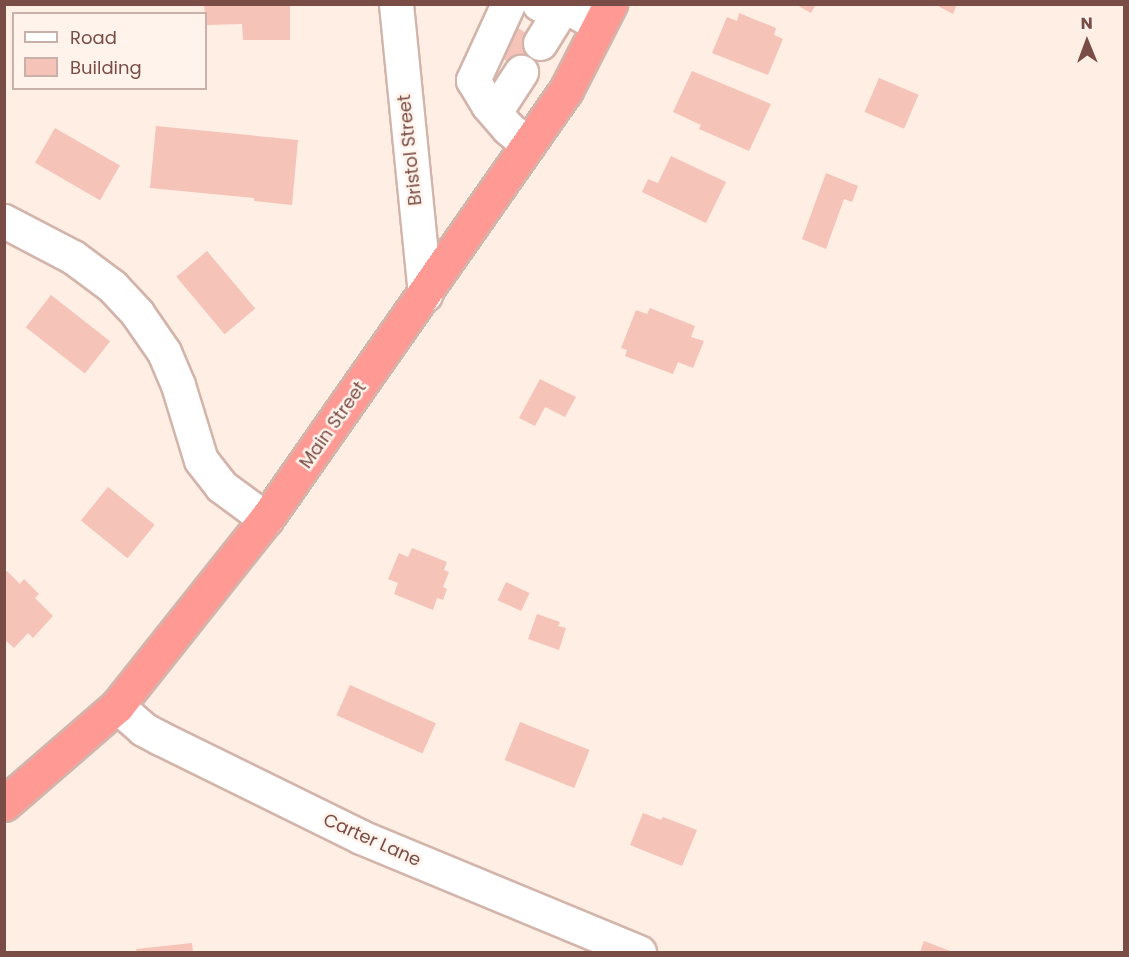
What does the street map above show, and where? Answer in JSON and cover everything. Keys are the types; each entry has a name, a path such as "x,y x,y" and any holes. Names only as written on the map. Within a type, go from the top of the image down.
{"highway":[{"name":"Main Street","path":"4,804 117,706 266,519 425,295 566,90 604,15"}],"street":[{"name":"Bristol Street","path":"396,4 425,295"},
{"path":"508,4 473,80 507,128 528,145"},
{"path":"540,43 550,7 604,15"},
{"path":"495,112 521,72"},
{"path":"4,221 73,257 112,286 137,314 164,352 178,385 201,460 221,486 266,519"},
{"name":"Carter Lane","path":"117,706 151,734 361,837 639,952"}],"building":[{"path":"204,4 290,4 290,40 243,40 242,24 207,25 207,12 205,12"},
{"path":"795,4 816,4 811,13"},
{"path":"934,4 957,4 953,14"},
{"path":"739,13 776,28 774,35 783,39 768,75 712,53 727,17 737,21"},
{"path":"515,26 544,45 526,74 496,55"},
{"path":"692,71 771,104 749,151 699,129 701,125 673,112"},
{"path":"879,78 919,95 904,129 865,112"},
{"path":"156,126 298,140 292,205 254,201 254,198 150,188"},
{"path":"55,128 120,166 100,200 35,163"},
{"path":"671,156 726,182 706,223 642,192 648,179 658,183"},
{"path":"826,173 858,186 852,202 844,199 826,249 802,239"},
{"path":"207,251 255,308 225,334 176,277"},
{"path":"51,295 110,341 85,373 26,327"},
{"path":"650,308 695,326 691,337 704,341 693,368 678,362 673,374 625,356 627,350 621,348 636,310 647,314"},
{"path":"540,379 576,397 565,417 545,407 535,426 519,418"},
{"path":"108,487 155,525 128,558 81,520"},
{"path":"412,548 447,562 444,570 449,572 443,587 447,589 443,600 437,598 433,610 394,594 398,583 388,579 399,553 408,557"},
{"path":"7,571 20,584 24,579 39,594 35,598 53,616 33,638 28,633 14,648 4,639 4,574"},
{"path":"506,582 530,593 521,611 498,600"},
{"path":"537,614 560,622 558,626 566,628 559,650 528,639"},
{"path":"350,685 436,723 422,753 337,715"},
{"path":"520,722 590,750 574,788 505,760"},
{"path":"643,813 661,820 663,817 697,830 682,866 630,845"},
{"path":"924,941 953,952 920,952"},
{"path":"192,943 193,952 137,952 136,949"}]}
